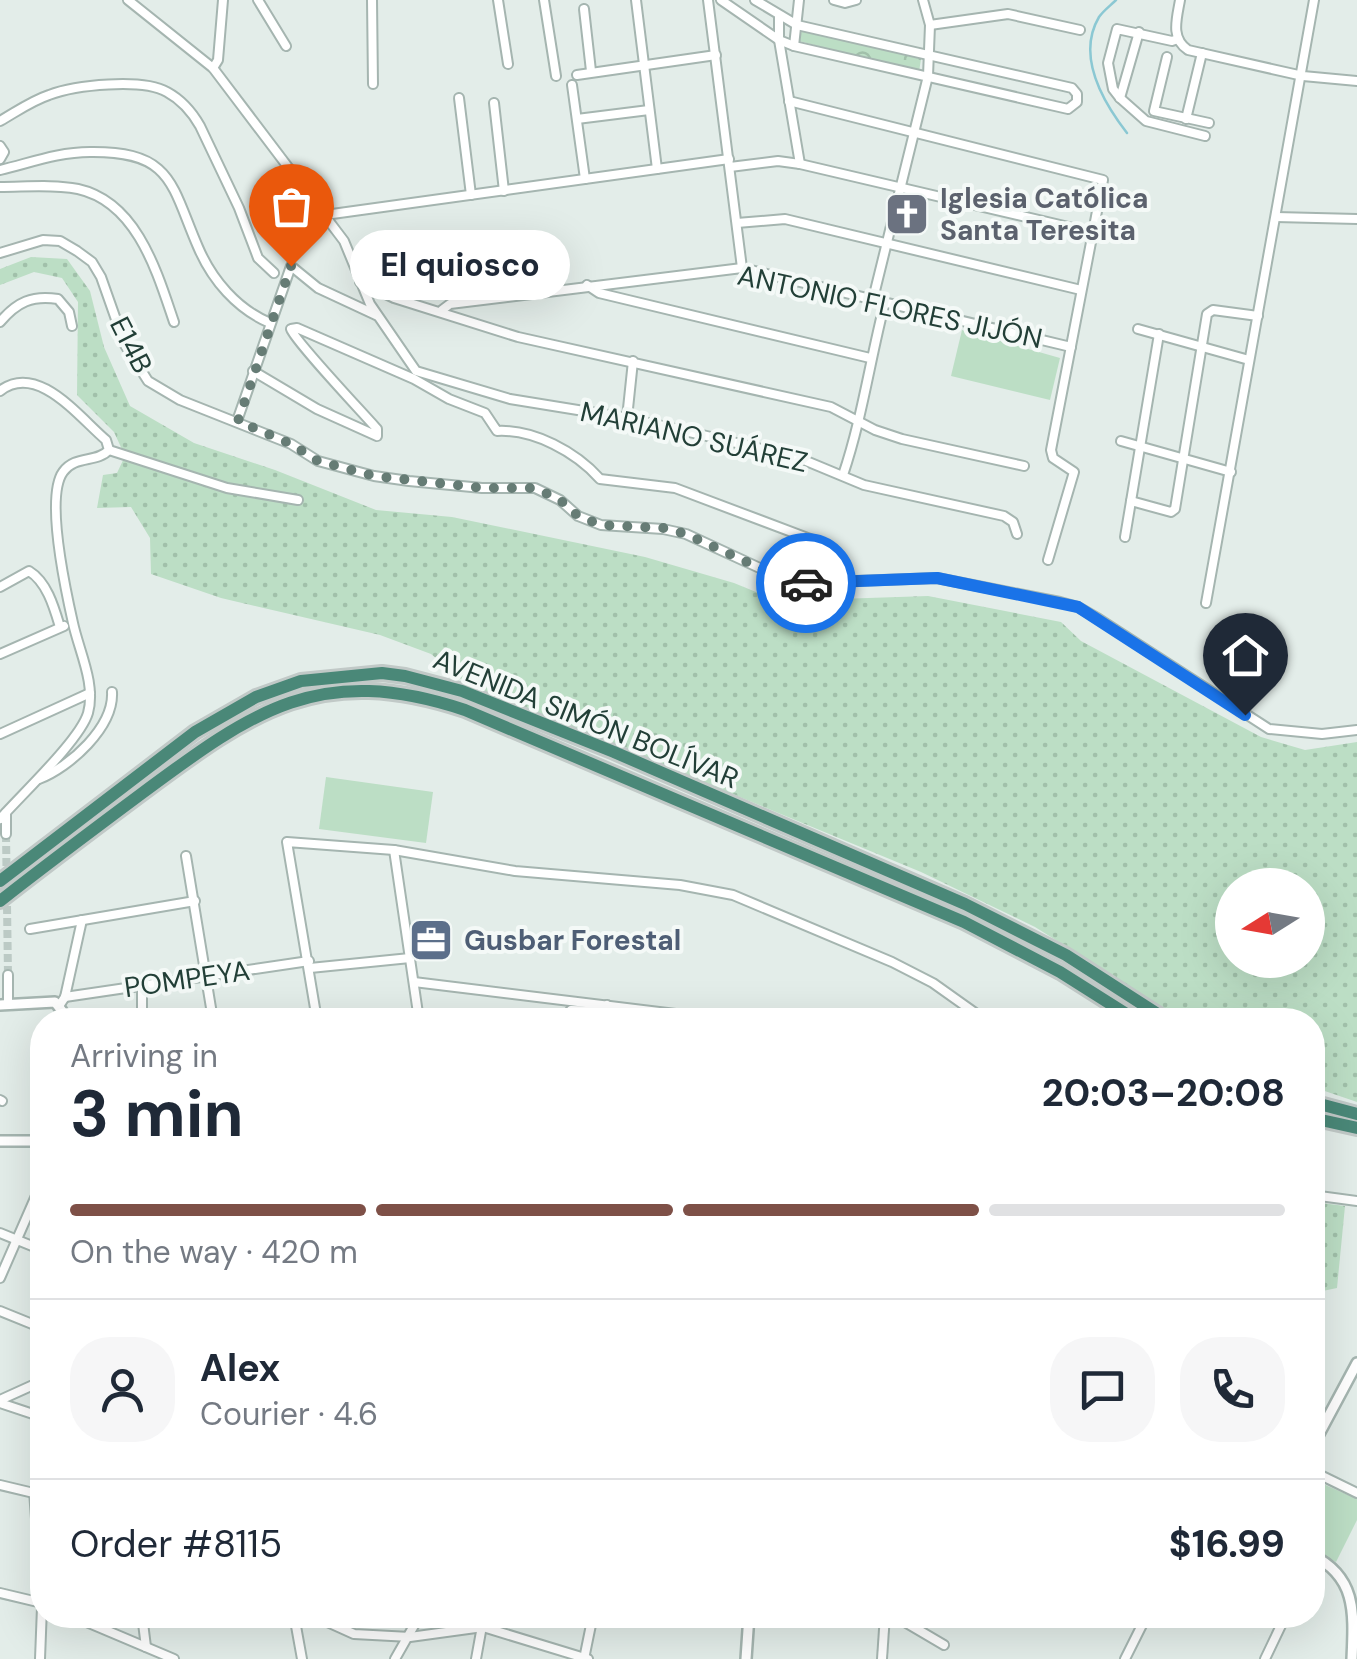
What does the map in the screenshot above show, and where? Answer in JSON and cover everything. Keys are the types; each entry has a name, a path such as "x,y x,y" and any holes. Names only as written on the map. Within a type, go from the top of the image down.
{"highway":[{"name":"AVENIDA SIMÓN BOLÍVAR","path":"0,881 195,732 256,696 316,678 382,673 462,692 614,752 965,904 1066,955 1148,1008"},
{"name":"AVENIDA SIMÓN BOLÍVAR","path":"0,901 201,749 261,712 308,696 335,692 399,693 465,710 964,922 1060,972 1117,1008"},
{"path":"1325,1105 1357,1114"},
{"path":"1325,1121 1357,1128"}],"street":[{"path":"128,0 213,68 349,250 370,304 415,375 449,399 485,413 497,431 515,432 569,452 600,479 674,488 821,543"},
{"path":"213,68 218,60 223,0"},
{"path":"258,0 286,46"},
{"path":"372,0 373,84"},
{"path":"498,0 508,64"},
{"path":"544,0 556,76"},
{"path":"636,0 657,170"},
{"path":"708,0 742,268"},
{"path":"721,0 778,40 794,46 1068,109 1078,102 1072,88 798,25 755,0"},
{"path":"794,46 799,0"},
{"path":"834,0 856,0"},
{"path":"873,298 928,76 930,25 923,0"},
{"path":"1180,0 1178,39 1188,50 1302,76 1357,81"},
{"path":"1206,603 1314,0"},
{"path":"584,10 591,71"},
{"path":"930,25 1000,14 1080,30"},
{"path":"779,16 778,40 800,164"},
{"path":"1178,39 1117,29 1108,76 1120,98 1146,120 1205,136"},
{"path":"1120,98 1138,32"},
{"path":"1186,119 1202,53"},
{"path":"577,74 716,55"},
{"path":"1167,57 1154,110 1209,123"},
{"path":"0,122 31,103 71,89 134,85 169,92 200,126 258,258 274,273"},
{"path":"572,85 585,180"},
{"path":"459,98 471,195"},
{"path":"788,101 1100,178 1104,184 1051,453 1074,472 1048,560"},
{"path":"494,102 504,190"},
{"path":"577,119 649,110"},
{"path":"0,146 4,152 0,158"},
{"path":"0,170 44,157 91,152 142,160 172,182 204,260 223,287 250,314 270,323"},
{"path":"325,216 657,170 778,160 1094,233"},
{"path":"0,187 78,189 111,206 144,242 174,322"},
{"path":"1276,217 1356,219"},
{"path":"737,223 785,219 1082,290"},
{"name":"E14B","path":"0,254 43,240 60,241 77,250 92,262 101,277 125,344 148,381 198,408 291,444 318,461 374,476 482,488 535,488 560,500 578,516 601,525 663,528 686,534 800,583 937,578 1078,607 1269,729 1322,734 1357,730"},
{"path":"238,421 291,266 318,288 380,317"},
{"name":"ANTONIO FLORES JIJÓN","path":"360,282 394,298 442,310 450,304 742,268 1071,347"},
{"path":"587,285 599,293 870,358"},
{"path":"0,322 23,301 40,296 58,299 69,312 72,326"},
{"path":"842,475 859,421 885,302"},
{"path":"442,310 518,337 830,407 902,438 1024,466"},
{"path":"1131,502 1174,511 1210,311 1258,316"},
{"name":"MARIANO SUÁREZ","path":"253,371 317,409 378,434 311,353 297,342 291,329 298,328 415,375 510,399 626,418 799,458 864,486 1004,516 1013,522 1017,534"},
{"path":"1138,329 1250,360"},
{"path":"1125,536 1159,334"},
{"path":"626,418 632,361"},
{"path":"0,390 16,380 33,381 106,440 109,450"},
{"path":"1120,441 1231,472"},
{"path":"109,450 227,488 298,500"},
{"path":"6,834 3,816 80,730 89,709 90,693 72,622 56,520 60,476 76,461 102,456 109,450"},
{"path":"0,586 29,571 35,574 49,596 60,627"},
{"path":"0,654 72,622"},
{"path":"35,780 84,746 107,715 112,692"},
{"path":"0,734 90,693"},
{"path":"315,1008 287,842 394,850 514,870 680,885 733,895 892,962 933,983 967,1008"},
{"path":"394,850 418,1008"},
{"path":"186,856 211,1008"},
{"path":"30,929 194,901"},
{"path":"62,1008 82,920"},
{"name":"POMPEYA","path":"4,1005 62,1001 207,974 410,958"},
{"path":"4,1005 8,975"},
{"path":"414,982 624,1008"},
{"path":"142,985 142,1008"},
{"path":"0,1142 30,1141"},
{"path":"1325,1196 1357,1200"},
{"path":"0,1278 30,1209"},
{"path":"0,1232 30,1245"},
{"path":"0,1311 30,1323"},
{"path":"1325,1426 1354,1378 1357,1363"},
{"path":"0,1401 30,1387"},
{"path":"0,1401 30,1412"},
{"path":"1325,1477 1357,1493"},
{"path":"0,1485 30,1491"},
{"path":"1325,1560 1346,1581 1354,1610 1352,1659"},
{"path":"0,1593 30,1601"},
{"path":"40,1659 41,1628"},
{"path":"100,1628 174,1659"},
{"path":"144,1628 146,1648"},
{"path":"296,1628 302,1659"},
{"path":"341,1628 354,1634 410,1637 476,1628"},
{"path":"395,1659 414,1628"},
{"path":"476,1659 483,1628"},
{"path":"486,1628 586,1659 591,1628"},
{"path":"746,1659 748,1628"},
{"path":"882,1659 884,1628"},
{"path":"915,1628 944,1645"},
{"path":"1125,1659 1140,1628"},
{"path":"1265,1659 1280,1628"}],"green space":[{"path":"802,29 921,59 919,72 799,41"},
{"path":"31,257 67,259 90,291 104,347 130,406 194,443 376,510 452,517 645,557 734,583 778,601 928,596 1061,622 1081,641 1261,737 1305,750 1357,742 1357,1102 1325,1091 1325,1008 1164,1008 1035,927 921,872 467,684 431,654 380,635 221,598 151,574 150,538 131,507 97,508 103,475 117,473 125,456 114,432 77,395 78,302 62,278 34,272 0,285 0,269"},
{"path":"962,330 1060,358 1050,400 951,376"},
{"path":"326,777 433,792 426,843 319,829"},
{"path":"1325,1204 1345,1206 1337,1288 1325,1290"},
{"path":"1325,1485 1357,1499 1357,1520 1336,1562 1325,1557"}],"waterway":[{"path":"1116,0 1099,17 1093,32 1091,63 1109,107 1127,133"}],"tunnel":[{"path":"6,834 8,975"}],"way so far":[{"path":"291,266 238,421 291,444 318,461 374,476 482,488 535,488 560,500 578,516 601,525 663,528 686,534 777,576 806,583"}],"place":[{"name":"Iglesia Católica Santa Teresita","path":"907,214"},
{"name":"El quiosco","path":"291,266"},
{"name":"Gusbar Forestal","path":"431,940"}],"route":[{"path":"806,583 937,578 1078,607 1245,715"}]}
